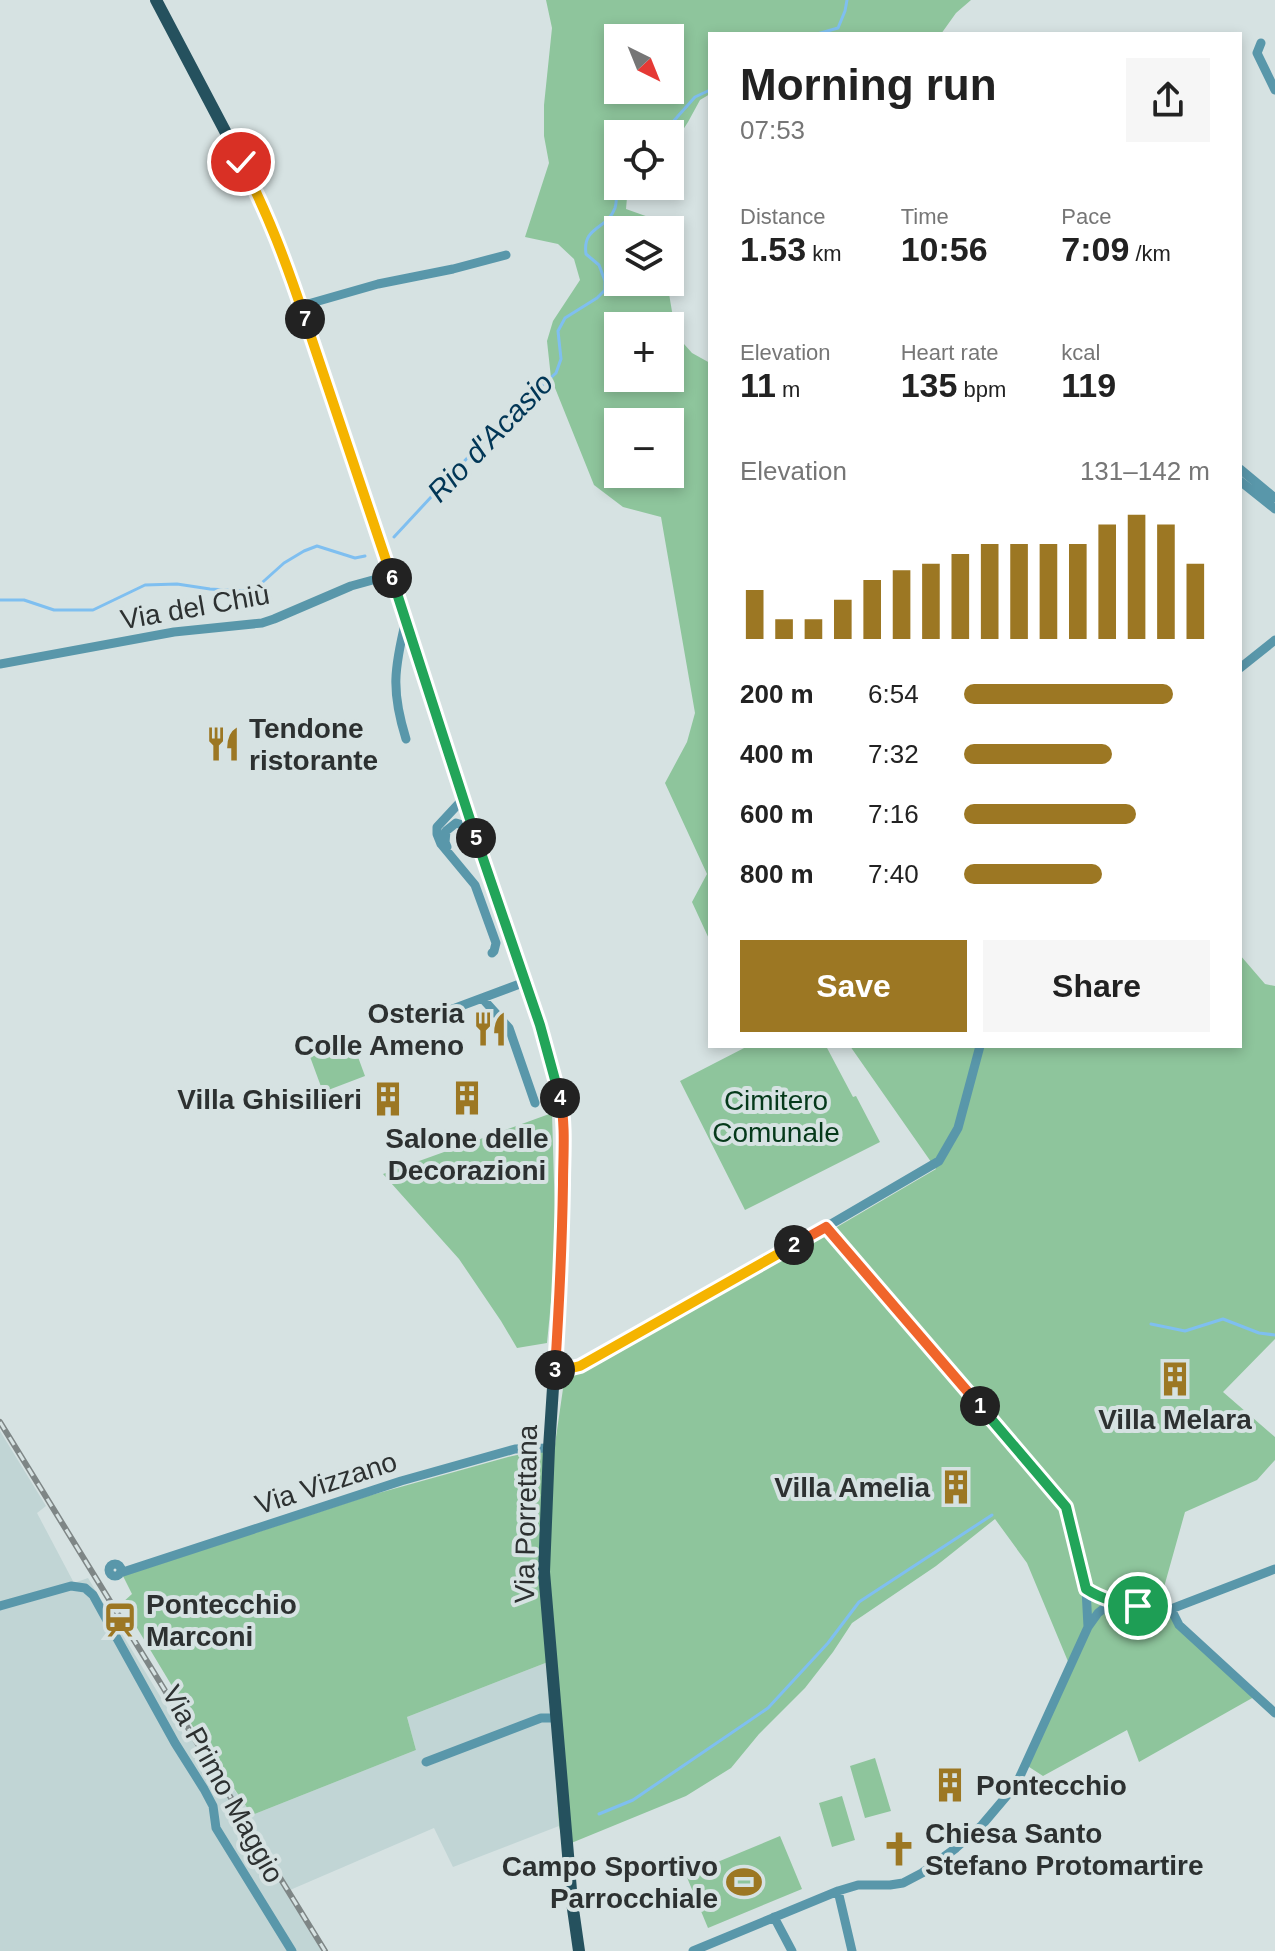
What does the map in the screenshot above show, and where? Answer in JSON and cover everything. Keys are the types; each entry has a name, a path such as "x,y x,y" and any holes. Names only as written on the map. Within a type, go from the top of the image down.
{"main road":[{"name":"Via Porrettana","path":"156,0 255,188 286,261 540,1025 563,1112 562,1252 544,1572 555,1718 579,1951"}],"street":[{"path":"1261,43 1257,53 1275,90"},
{"path":"301,306 378,284 506,255"},
{"path":"1242,471 1275,498"},
{"path":"1242,483 1275,509"},
{"name":"Via del Chiù","path":"0,664 174,632 262,623 351,586 391,575"},
{"path":"406,620 395,674 396,700 406,739"},
{"path":"1242,666 1275,640"},
{"path":"463,799 437,827 437,834 441,844 475,885 496,943 492,953"},
{"path":"451,857 445,842 446,831 456,823 471,822"},
{"path":"442,1013 525,982"},
{"path":"482,998 509,1028 535,1103"},
{"path":"555,1372 580,1366 939,1161 958,1128 979,1048"},
{"path":"826,1227 1066,1507 1086,1589 1088,1627"},
{"name":"Via Vizzano","path":"124,1570 401,1481 515,1449 549,1448"},
{"path":"1086,1589 1112,1602 1171,1609 1275,1569"},
{"name":"Via Primo Maggio","path":"0,1606 71,1586 85,1588 93,1595 175,1743 209,1797 216,1828 292,1951"},
{"path":"693,1951 838,1891 858,1885 903,1883 922,1873 982,1825 1016,1785 1088,1627 1098,1613 1112,1602"},
{"path":"1171,1609 1179,1625 1275,1713"},
{"path":"426,1762 541,1718 555,1718"},
{"path":"838,1891 852,1951"},
{"path":"774,1917 792,1951"}],"shaded area":[{"path":"0,1431 46,1506 37,1513 74,1583 88,1578 185,1737 194,1733 252,1815 416,1750 407,1717 548,1662 559,1826 453,1867 434,1828 290,1890 328,1951 0,1951"}],"green space":[{"path":"546,0 971,0 956,13 942,32 708,32 708,95 700,100 684,128 684,120 604,120 604,200 627,200 626,209 646,216 604,216 604,296 669,296 672,312 604,312 604,392 684,392 684,344 692,353 708,362 708,937 692,902 707,874 665,783 687,742 695,713 661,517 623,507 594,485 551,378 547,341 553,321 580,280 574,259 558,244 525,237 549,163 544,136 552,28"},
{"path":"1242,957 1265,984 1275,986 1275,1339 1223,1392 1275,1437 1275,1460 1257,1480 1185,1512 1159,1605 1254,1697 1139,1762 1127,1730 1043,1776 1026,1765 1072,1671 1027,1563 995,1519 936,1566 852,1623 805,1688 759,1734 731,1768 686,1796 564,1846 559,1826 548,1662 407,1717 416,1750 252,1815 196,1732 122,1603 132,1594 123,1576 368,1496 508,1457 554,1451 565,1375 825,1234 936,1169 851,1048 1242,1048"},
{"path":"351,1038 365,1076 323,1092 309,1054"},
{"name":"Cimitero Comunale","path":"744,1048 827,1048 880,1142 745,1210 680,1081"},
{"path":"552,1113 556,1251 547,1343 517,1348 459,1259 383,1174"},
{"path":"875,1758 891,1811 865,1818 850,1766"},
{"path":"842,1796 855,1840 832,1847 819,1803"},
{"name":"Campo Sportivo Parrocchiale","path":"780,1836 802,1889 708,1928 686,1875"}],"waterway":[{"name":"Rio d'Acasio","path":"824,32 838,28 847,0"},
{"name":"Rio d'Acasio","path":"674,120 695,97 708,91"},
{"name":"Rio d'Acasio","path":"394,537 471,454 556,373 561,359 558,331 565,318 605,290 599,265 586,254 586,245 591,233 607,221 616,200"},
{"name":"Rio d'Acasio","path":"0,600 24,600 54,610 93,610 145,585 177,584 243,591 255,589 284,563 317,546 355,558 365,556"},
{"path":"1151,1324 1185,1331 1223,1319 1259,1333 1275,1335"},
{"path":"599,1814 633,1800 768,1708 828,1643 859,1602 992,1515"}],"railway":[{"path":"0,1422 325,1951"}],"place":[{"name":"Tendone ristorante","path":"223,744"},
{"name":"Osteria Colle Ameno","path":"490,1029"},
{"name":"Salone delle Decorazioni","path":"467,1098"},
{"name":"Villa Ghisilieri","path":"388,1099"},
{"name":"Villa Melara","path":"1175,1379"},
{"name":"Villa Amelia","path":"956,1487"},
{"name":"Pontecchio Marconi","path":"120,1620"},
{"name":"Pontecchio","path":"950,1785"},
{"name":"Chiesa Santo Stefano Protomartire","path":"899,1849"},
{"name":"Campo Sportivo Parrocchiale","path":"744,1882"}],"route":[{"path":"241,162 286,261 556,1081 563,1112 564,1136 562,1252 555,1372 580,1366 826,1227 1066,1507 1086,1589 1112,1602 1138,1606"}]}
